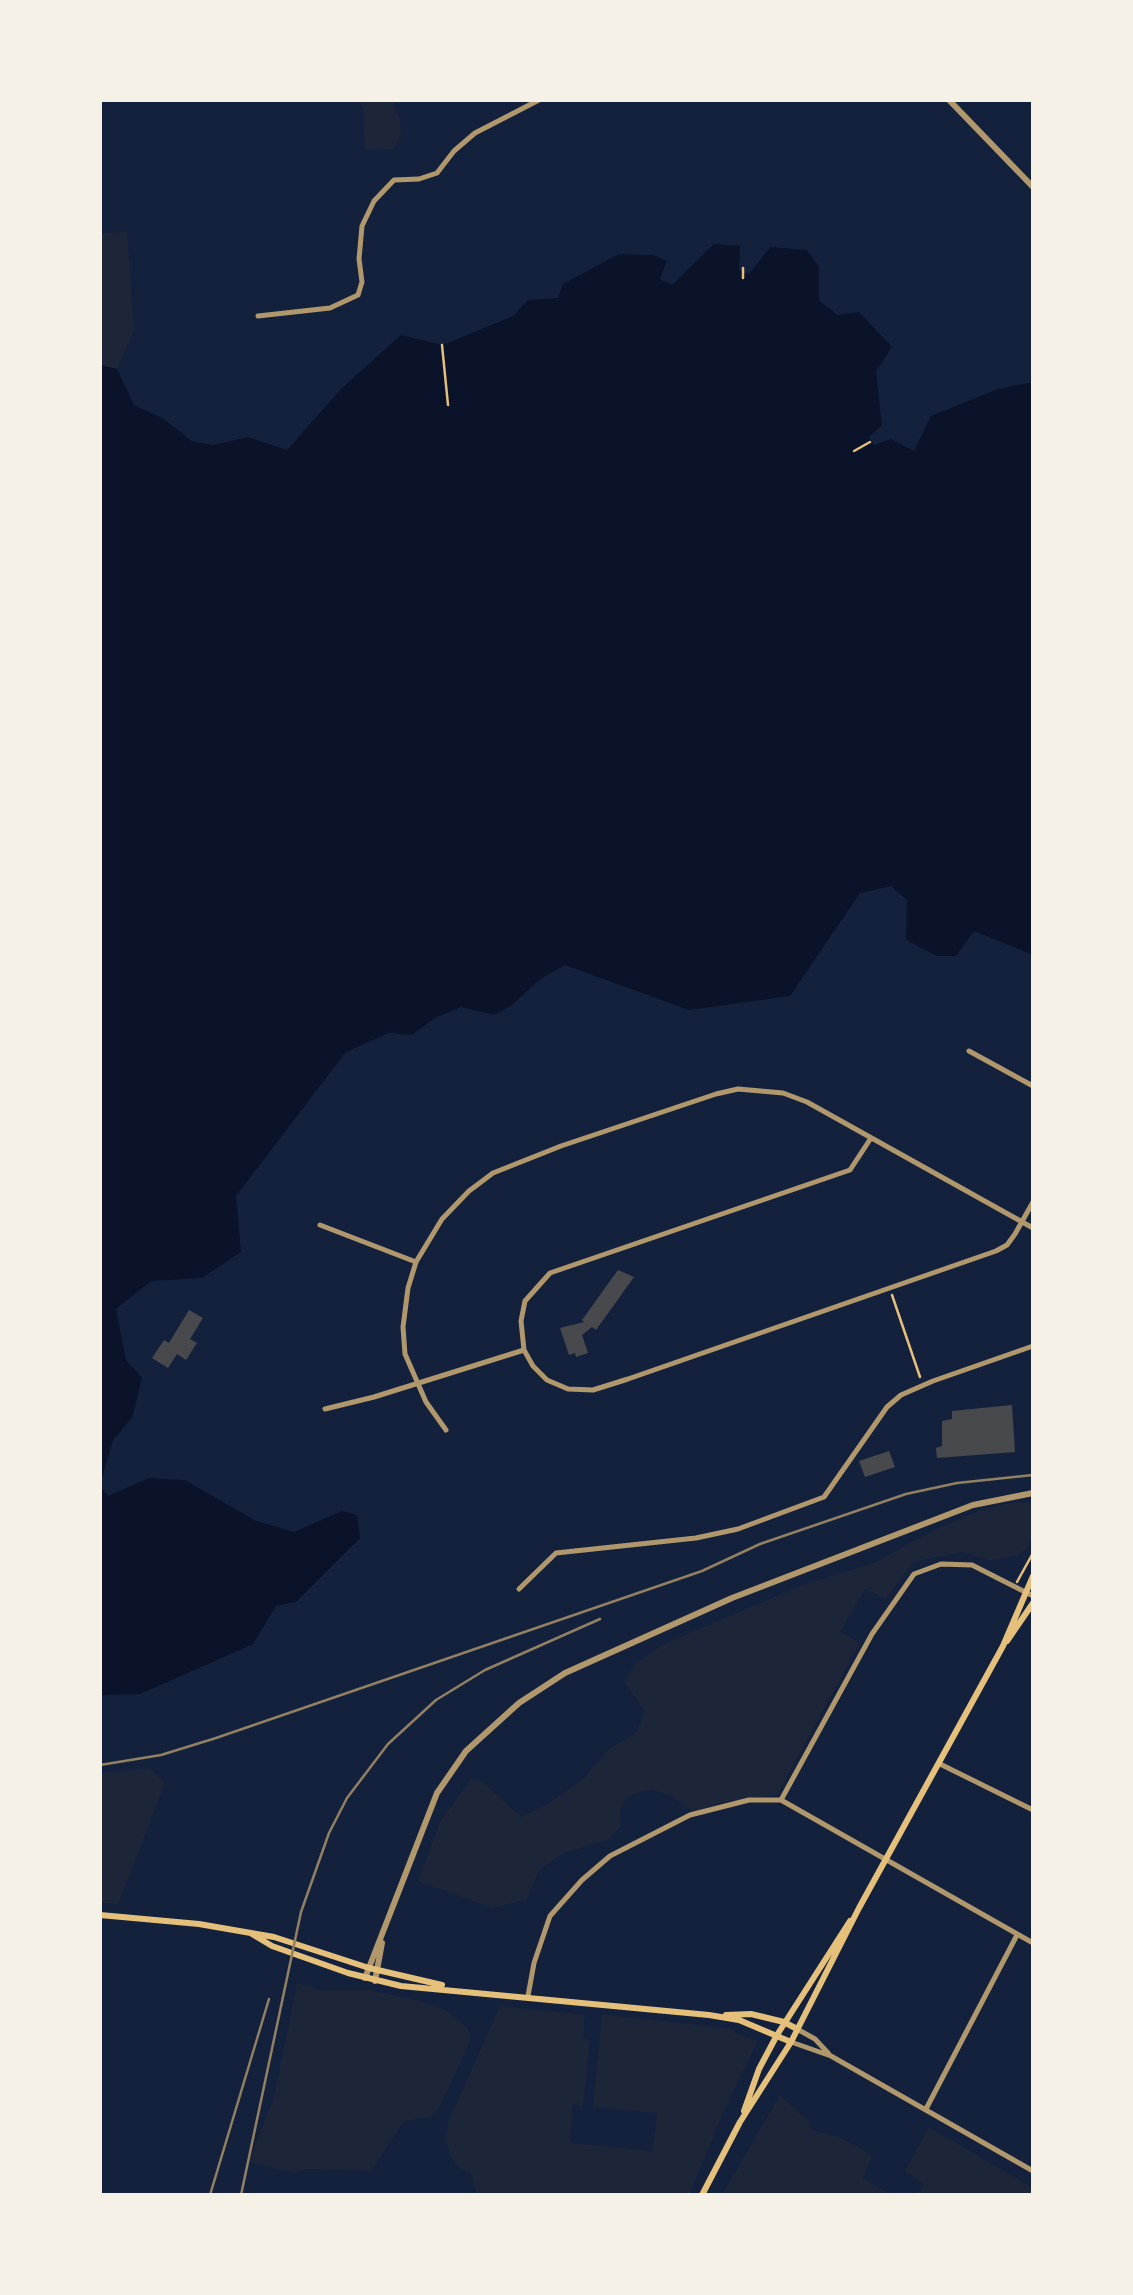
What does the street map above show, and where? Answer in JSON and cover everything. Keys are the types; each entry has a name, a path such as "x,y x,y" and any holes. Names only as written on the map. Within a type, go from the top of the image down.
{"main road":[{"path":"702,2195 740,2122 791,2042 859,1908 1031,1595 1033,1576"},
{"path":"1003,1646 1031,1595"},
{"path":"740,2122 759,2069 784,2022 859,1908"},
{"path":"100,1916 200,1924 252,1934 457,1990"},
{"path":"273,1941 312,1960 375,1981 708,2015 739,2020 791,2042"},
{"path":"708,2015 751,2014 797,2029"}],"street":[{"path":"258,316 330,308 358,295 362,282 362,226 374,201 394,180 438,173 454,151 476,133 539,100"},
{"path":"949,100 1033,188"},
{"path":"969,1050 1033,1086"},
{"path":"446,1430 416,1382 405,1354 403,1327 408,1288 416,1262 442,1219 468,1191 524,1158 716,1094 738,1090 783,1093 808,1102 1033,1228"},
{"path":"870,1138 850,1170 550,1273 525,1301 521,1321 524,1350 533,1366 547,1380 568,1389 593,1390 996,1251 1007,1245 1033,1202"},
{"path":"320,1225 416,1262"},
{"path":"519,1589 556,1554 696,1538 738,1529 824,1498 887,1407 922,1384 1033,1346"},
{"path":"325,1408 374,1397 524,1350"},
{"path":"365,1978 437,1793 466,1751 519,1702 565,1672 748,1591 973,1505 1033,1492"},
{"path":"781,1800 872,1634 914,1574 926,1567 972,1565 1016,1584 1031,1595"},
{"path":"940,1764 1033,1810"},
{"path":"528,1996 550,1916 610,1856 690,1815 749,1800 781,1800 1033,1943"},
{"path":"375,1981 384,1932"},
{"path":"926,2110 1017,1935"},
{"path":"797,2029 815,2039 831,2056"},
{"path":"791,2042 831,2056 1033,2171"}],"path":[{"path":"743,268 743,278"},
{"path":"442,344 448,406"},
{"path":"854,451 870,442"},
{"path":"890,1288 922,1384"},
{"path":"1016,1584 1033,1553"}],"shaded area":[{"path":"358,100 392,100 401,136 393,149 365,150 363,108"},
{"path":"127,232 134,330 117,369 100,365 100,233"},
{"path":"714,244 740,246 739,270 749,274 770,247 807,250 819,267 819,300 837,315 859,312 892,347 876,371 882,425 869,437 874,445 891,439 914,451 931,416 998,389 1033,382 1033,955 974,931 956,956 937,956 906,940 907,900 891,886 860,893 790,996 689,1010 565,965 494,1015 461,1007 435,1018 412,1035 389,1033 346,1052 236,1196 241,1252 202,1278 151,1281 116,1309 126,1360 142,1378 132,1418 113,1440 100,1485 100,365 117,369 134,405 164,419 192,441 213,445 248,437 287,450 341,389 401,335 443,345 513,316 528,300 558,298 563,284 619,254 653,255 667,261 660,279 672,285"},
{"path":"149,1478 185,1480 256,1521 294,1532 342,1511 357,1515 360,1538 296,1602 276,1606 253,1644 140,1694 100,1695 100,1485 108,1496"},
{"path":"1033,1503 1033,1537 1027,1549 1016,1556 991,1560 962,1552 913,1562 886,1599 865,1589 840,1632 860,1643 777,1795 720,1803 694,1813 671,1796 653,1790 639,1792 626,1798 620,1810 621,1826 609,1839 564,1853 539,1870 527,1899 492,1908 418,1881 441,1820 472,1778 483,1782 521,1817 548,1804 584,1778 609,1749 637,1732 644,1711 625,1682 635,1664 662,1645 803,1585 874,1563 936,1529 985,1509"},
{"path":"150,1768 165,1783 118,1904 100,1903 100,1773"},
{"path":"297,1983 320,1990 368,1990 416,2000 445,2010 468,2028 471,2039 440,2106 431,2117 404,2121 371,2171 306,2169 294,2173 249,2162 274,2097"},
{"path":"500,2006 585,2015 583,2039 590,2040 583,2106 573,2105 570,2143 653,2151 657,2113 593,2107 602,2014 734,2029 735,2033 758,2041 689,2195 477,2195 471,2173 458,2167 450,2155 446,2141 448,2122"},
{"path":"780,2095 807,2120 812,2130 839,2137 872,2155 863,2178 892,2195 722,2195"},
{"path":"929,2127 1033,2188 1033,2195 917,2195 924,2184 905,2171"}],"building":[{"path":"618,1270 634,1277 596,1330 592,1327 582,1335 588,1353 569,1355 560,1328 584,1322"},
{"path":"189,1310 203,1318 190,1339 197,1343 186,1360 177,1354 168,1368 152,1358 164,1340 169,1343"},
{"path":"1012,1405 1015,1452 937,1458 936,1448 942,1446 942,1421 952,1419 952,1411"},
{"path":"889,1451 895,1467 865,1477 859,1461"}],"railway":[{"path":"100,1765 161,1755 216,1738 702,1571 760,1544 906,1494 957,1483 1033,1475"},
{"path":"241,2195 301,1912 329,1833 347,1798 388,1744 436,1700 485,1670 600,1619"},
{"path":"210,2195 269,1999"}]}
